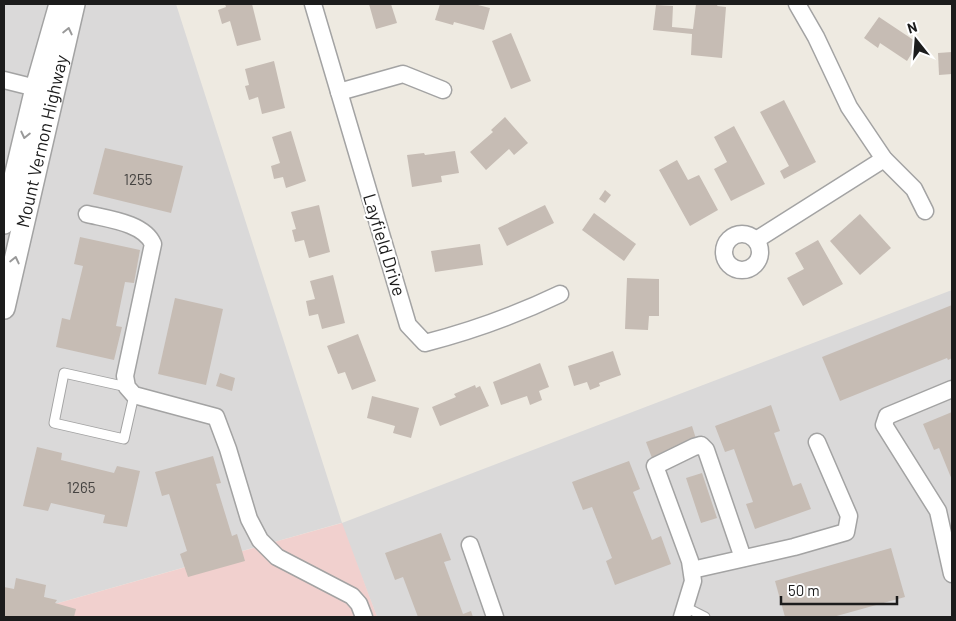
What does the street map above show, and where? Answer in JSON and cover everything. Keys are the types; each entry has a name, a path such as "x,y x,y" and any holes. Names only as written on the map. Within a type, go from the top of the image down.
{"street":[{"name":"Mount Vernon Highway","path":"4,308 60,4"},
{"name":"Mount Vernon Highway","path":"4,223 74,4"},
{"name":"Layfield Drive","path":"312,4 408,325 425,343 523,311 560,294"},
{"path":"797,4 816,37 849,107 884,159 914,188 925,211"},
{"path":"339,92 403,74 443,90"},
{"path":"4,80 45,90"},
{"path":"756,240 884,159"},
{"path":"87,214 136,227 149,237 153,244 124,376 130,391 216,417 228,449 249,520 260,540 277,557 352,596 359,604 364,617"},
{"path":"952,389 887,416 884,425 938,511 952,574"},
{"path":"692,570 794,547 846,532 848,516 817,442"},
{"path":"683,612 694,581 692,570 655,466 694,447 701,445 706,450 742,558"},
{"path":"470,545 496,617"}],"lane":[{"path":"64,373 130,391 124,439 54,423 64,373"},
{"path":"683,612 705,617"}],"shaded area":[{"path":"4,4 176,4 342,523 952,290 952,617 377,617 341,523 4,617"},
{"path":"342,523 377,617 9,617"}],"building":[{"path":"225,4 252,4 261,40 237,46 230,21 222,24 218,10 226,7"},
{"path":"369,4 391,4 397,23 376,29"},
{"path":"440,4 474,4 490,8 484,30 454,22 453,25 435,20"},
{"path":"696,4 718,4 717,6 726,7 722,58 691,55 692,34 653,30 656,5 673,6 672,27 693,29"},
{"path":"879,17 918,43 907,61 880,43 878,48 864,38"},
{"path":"511,33 531,81 511,89 492,41"},
{"path":"952,52 952,74 939,75 938,53"},
{"path":"274,61 285,108 262,114 258,97 249,100 245,86 249,85 245,69"},
{"path":"784,100 816,162 784,179 780,171 789,166 760,112"},
{"path":"505,117 528,143 514,155 509,149 486,170 470,152 493,132 491,130"},
{"path":"734,126 765,184 731,201 714,169 727,162 714,137"},
{"path":"291,131 306,181 286,188 283,177 274,179 271,166 280,163 272,137"},
{"path":"105,148 183,166 171,213 93,194"},
{"path":"455,151 459,173 441,176 442,182 412,187 407,155"},
{"path":"677,160 688,180 699,175 718,210 690,226 659,170"},
{"path":"605,190 611,195 605,203 599,199"},
{"path":"319,205 330,252 309,258 304,240 295,242 292,230 296,229 291,212"},
{"path":"545,205 554,223 507,246 498,228"},
{"path":"594,213 636,244 624,261 582,230"},
{"path":"860,214 891,248 860,275 830,241"},
{"path":"80,237 140,250 134,283 125,282 116,326 122,327 114,360 56,347 62,318 70,320 83,266 74,264"},
{"path":"818,240 843,284 803,306 787,278 804,269 795,253"},
{"path":"480,244 483,265 435,272 431,251"},
{"path":"333,275 345,323 322,329 318,314 309,316 306,301 315,299 310,281"},
{"path":"627,278 659,279 659,316 649,316 648,330 625,329"},
{"path":"175,298 223,309 206,385 158,374"},
{"path":"952,305 952,358 948,360 947,358 840,401 822,357"},
{"path":"358,334 376,381 352,390 345,372 338,374 327,346"},
{"path":"613,351 621,375 599,383 600,386 590,390 587,382 574,386 568,366"},
{"path":"540,363 549,387 539,391 542,400 530,405 527,396 501,405 493,382"},
{"path":"220,373 235,378 232,391 216,386"},
{"path":"475,385 476,388 480,386 489,406 440,426 432,407 456,397 454,394"},
{"path":"372,396 419,408 411,438 393,433 395,426 367,418"},
{"path":"771,405 780,431 774,433 793,486 801,483 811,509 755,529 746,504 753,502 734,449 725,452 715,426"},
{"path":"952,412 952,480 939,448 934,450 923,424"},
{"path":"692,426 697,442 652,458 646,442"},
{"path":"37,447 62,453 61,460 114,473 117,466 140,471 127,527 103,523 105,515 51,503 48,511 23,506"},
{"path":"213,456 221,483 216,484 232,536 237,534 245,561 188,577 180,554 187,551 169,494 162,496 155,472"},
{"path":"629,461 640,489 633,492 652,540 661,536 671,564 615,585 606,561 612,558 592,507 583,510 572,482"},
{"path":"702,473 717,518 701,523 686,478"},
{"path":"441,533 451,560 444,562 463,614 471,611 473,617 418,617 403,577 395,580 385,553"},
{"path":"891,548 905,597 833,617 785,617 775,581"},
{"path":"16,578 46,585 44,597 57,600 55,603 76,609 74,617 4,617 4,587 14,589"}]}
